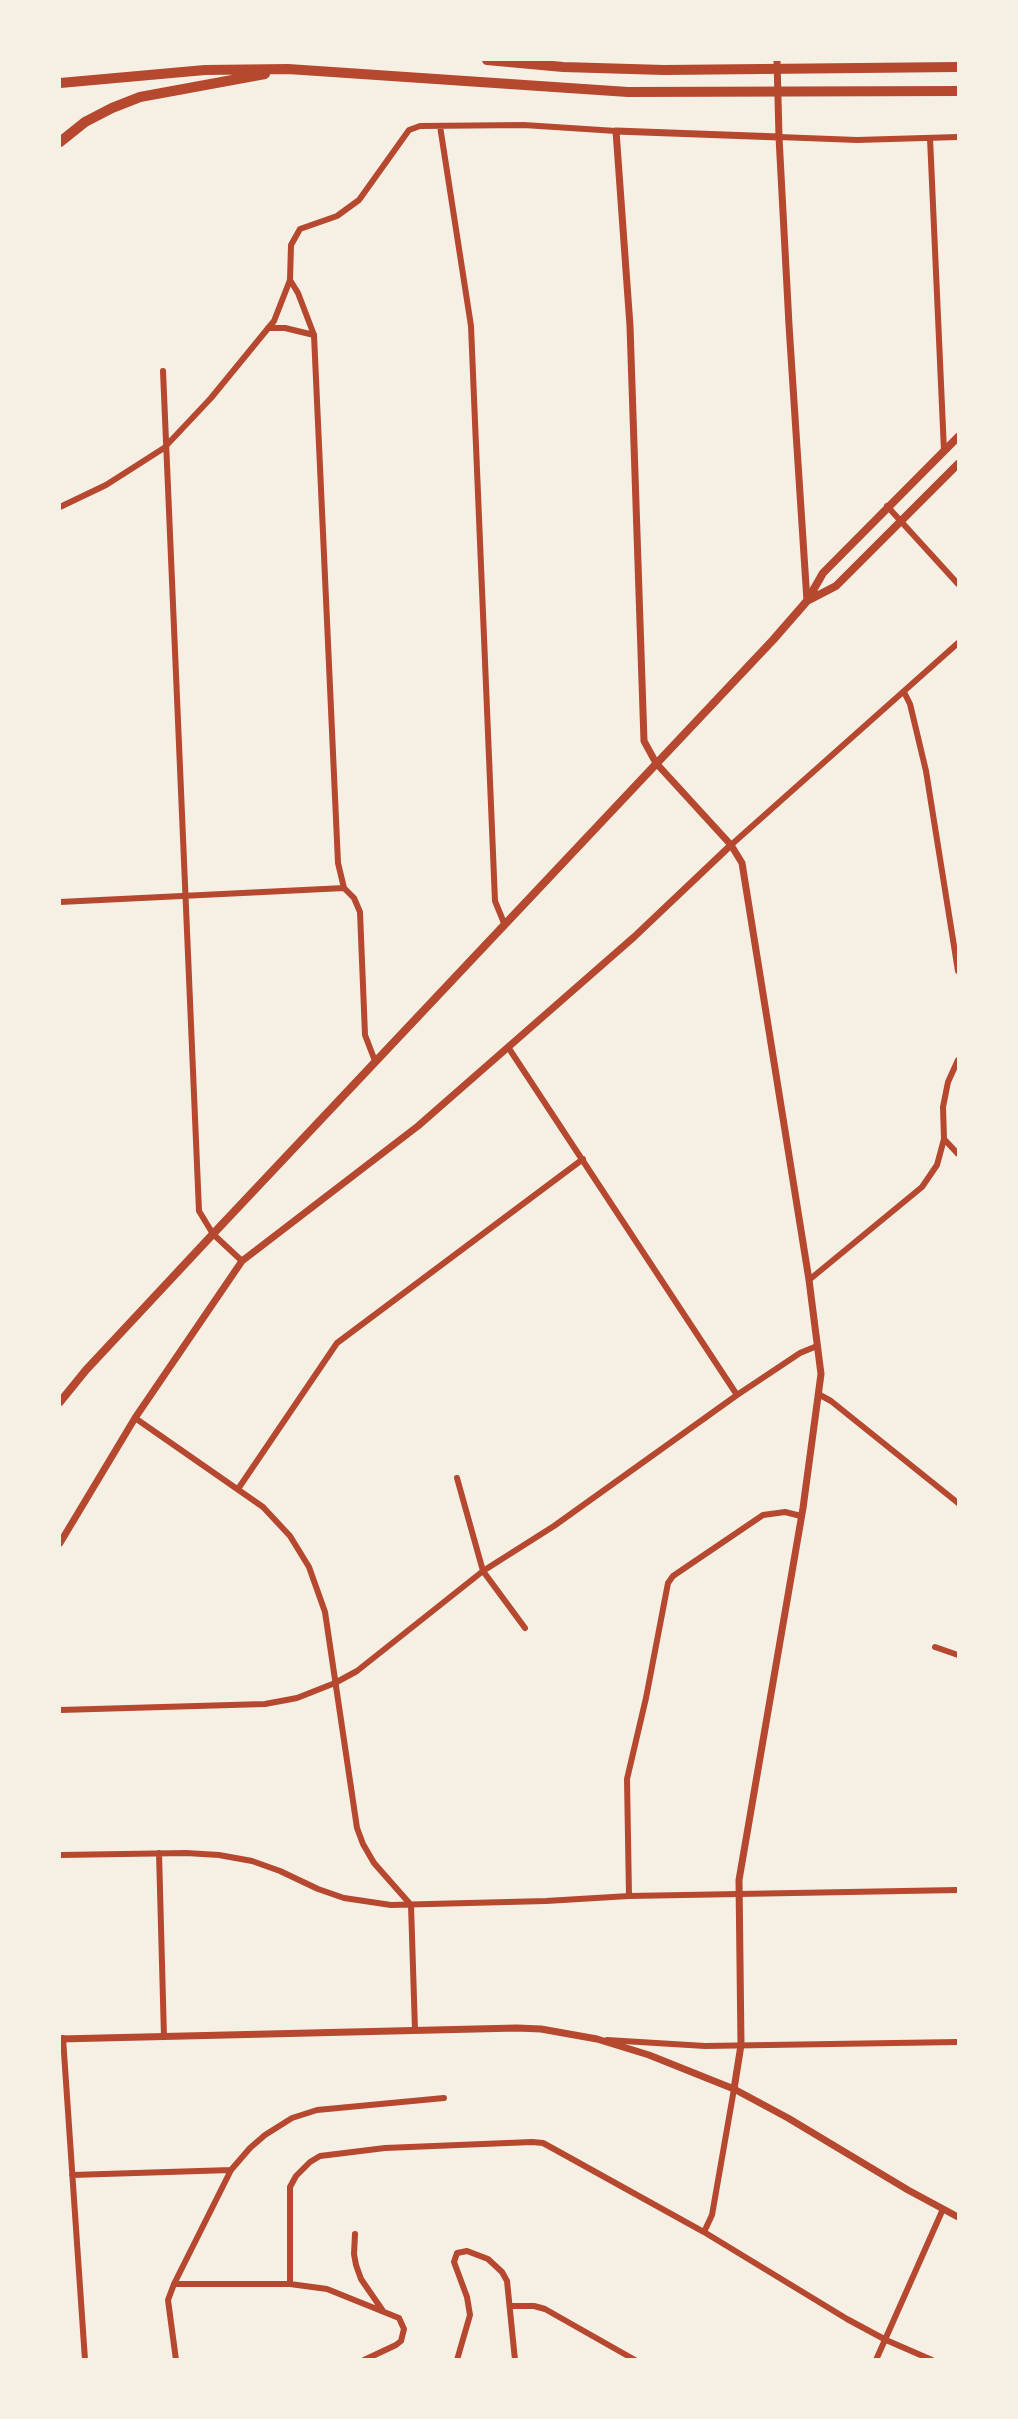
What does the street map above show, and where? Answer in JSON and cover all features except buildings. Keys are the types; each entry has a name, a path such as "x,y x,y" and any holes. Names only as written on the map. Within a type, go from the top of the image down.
{"highway":[{"path":"487,60 563,67 664,70 958,67"},
{"path":"60,142 85,122 140,97 288,69"},
{"path":"60,83 205,70 288,69 628,92 958,91"}],"main road":[{"path":"60,1398 807,601 822,573 958,437"},
{"path":"807,601 836,586 958,464"}],"street":[{"path":"777,60 779,137 807,601"},
{"path":"60,507 106,485 164,448 211,398 274,321 290,280 291,245 300,229 337,216 359,200 409,130 420,126 524,125 857,140 958,137"},
{"path":"440,126 471,327 495,901 504,923"},
{"path":"616,131 630,326 644,741 656,763 731,845 742,863 809,1280 821,1374 801,1516 738,1894 741,2045 712,2215 704,2232"},
{"path":"930,138 944,451"},
{"path":"290,280 298,293 314,335 338,863 344,888 354,898 360,912 365,1035 375,1061"},
{"path":"268,328 285,328 314,335"},
{"path":"163,371 164,448 199,1211 213,1234 242,1261"},
{"path":"887,506 958,584"},
{"path":"60,1543 135,1418 242,1261 418,1126 634,937 731,845 958,643"},
{"path":"904,692 910,704 926,771 958,971"},
{"path":"60,902 344,888"},
{"path":"508,1047 737,1395"},
{"path":"809,1280 922,1187 937,1166 944,1139 943,1107 948,1082 958,1060"},
{"path":"944,1139 958,1154"},
{"path":"238,1489 337,1343 583,1158"},
{"path":"60,1710 265,1704 296,1698 334,1683 367,1663 483,1571 554,1526 737,1395 800,1353 817,1346"},
{"path":"820,1395 958,1503"},
{"path":"135,1418 263,1507 279,1523 309,1567 325,1612 360,1836 374,1863 411,1905 415,2030"},
{"path":"457,1478 483,1571 525,1628"},
{"path":"629,1896 627,1779 668,1583 673,1576 763,1515 785,1512 801,1516"},
{"path":"935,1647 958,1655"},
{"path":"159,1853 164,2037"},
{"path":"60,1855 202,1853 236,1857 280,1871 344,1898 377,1904 958,1890"},
{"path":"85,2360 61,2038 517,2028 597,2039 705,2046 958,2042"},
{"path":"597,2039 649,2055 734,2089 958,2217"},
{"path":"176,2360 167,2306 174,2284 231,2171 265,2135 292,2118 317,2110 444,2098"},
{"path":"290,2284 290,2187 296,2176 320,2156 452,2144 543,2143 704,2232 847,2319 932,2360"},
{"path":"72,2175 231,2171"},
{"path":"876,2360 943,2209"},
{"path":"355,2234 354,2254 361,2279 383,2311"},
{"path":"457,2360 470,2315 467,2297 454,2262 457,2253 467,2251 488,2259 502,2272 510,2290 515,2360"},
{"path":"174,2284 290,2284 327,2289 353,2302 399,2318 403,2335 396,2345 364,2360"},
{"path":"511,2306 525,2305 545,2309 635,2360"}]}
